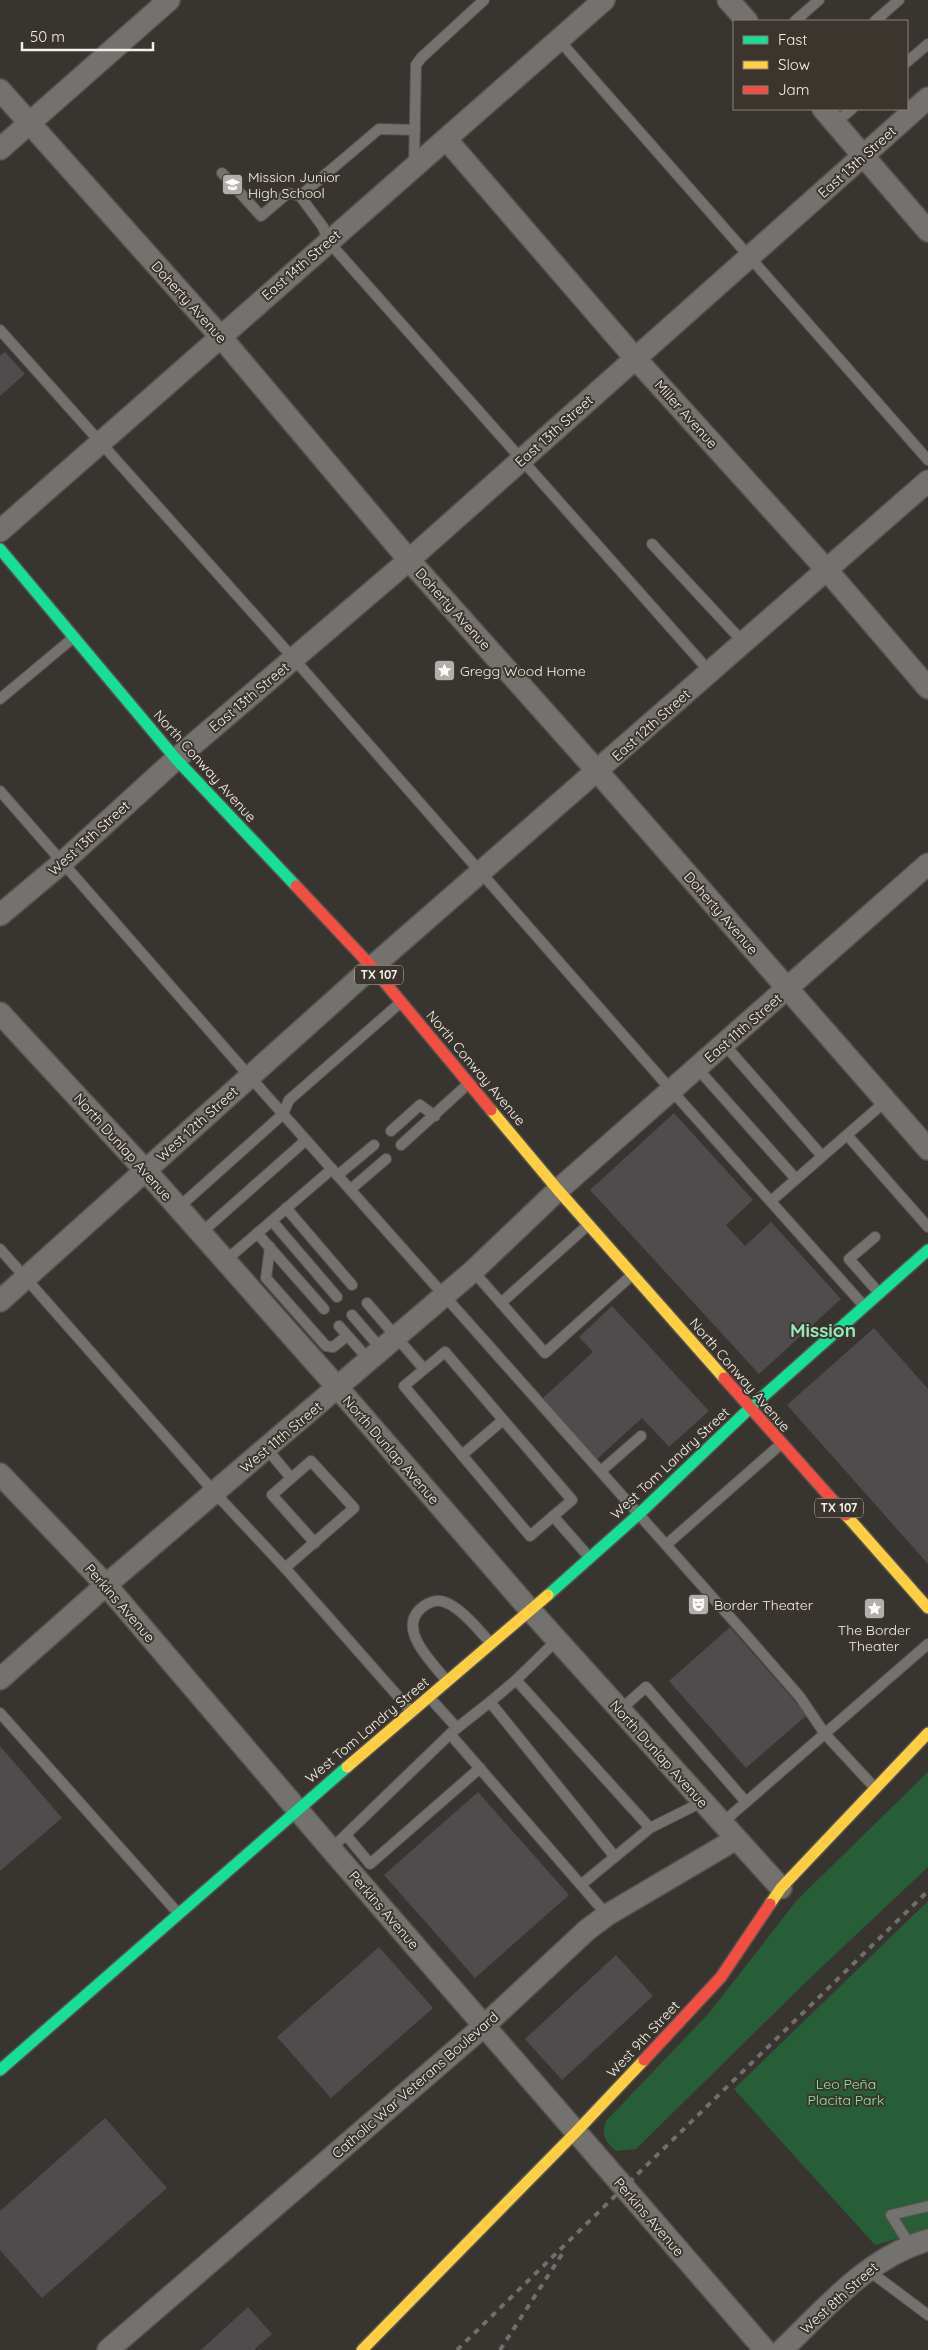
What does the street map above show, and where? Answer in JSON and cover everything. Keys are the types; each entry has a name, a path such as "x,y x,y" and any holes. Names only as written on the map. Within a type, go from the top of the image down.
{"main road":[{"name":"North Conway Avenue","path":"0,550 176,759 372,967 558,1190 928,1608"},
{"name":"West Tom Landry Street","path":"0,2070 297,1809 531,1611 639,1514 750,1408 928,1250"},
{"name":"West 9th Street","path":"362,2350 576,2132 721,1977 780,1888 928,1733"}],"street":[{"path":"0,150 169,0"},
{"name":"East 14th Street","path":"0,531 604,0"},
{"path":"728,0 746,20"},
{"name":"Doherty Avenue","path":"0,90 220,336 409,560 598,772 928,1149"},
{"name":"East 13th Street","path":"176,759 409,560 928,98"},
{"path":"829,116 928,230"},
{"name":"Miller Avenue","path":"446,139 635,358 826,569 928,688"},
{"name":"East 12th Street","path":"372,967 598,772 743,642 928,481"},
{"name":"West 13th Street","path":"0,916 63,862 176,759"},
{"name":"East 11th Street","path":"558,1190 928,864"},
{"name":"West 12th Street","path":"0,1301 372,967"},
{"name":"North Dunlap Avenue","path":"0,1013 146,1171 338,1388 531,1611 780,1888"},
{"name":"West 11th Street","path":"0,1679 106,1585 473,1271 558,1190"},
{"name":"Perkins Avenue","path":"0,1474 106,1585 297,1809 339,1842 484,2026 765,2350"},
{"name":"Catholic War Veterans Boulevard","path":"108,2350 484,2026 587,1930 729,1831"},
{"name":"West 8th Street","path":"782,2350 867,2269 919,2243"}],"lane":[{"path":"414,167 416,65 420,58 484,0"},
{"path":"795,20 819,0"},
{"path":"876,20 899,0"},
{"path":"559,40 928,460"},
{"path":"908,61 928,44"},
{"path":"829,116 849,110"},
{"path":"300,196 379,129 415,130"},
{"path":"222,173 261,216 288,193 300,196 323,227 328,241 523,458 710,672"},
{"path":"0,330 294,659 672,1091 865,1306"},
{"path":"652,544 743,642"},
{"path":"0,699 74,637"},
{"path":"0,791 250,1077 639,1514 800,1698 825,1734 876,1788"},
{"path":"178,1208 284,1114 288,1100 401,1002"},
{"path":"724,1044 822,1156"},
{"path":"697,1068 796,1179"},
{"path":"402,1146 469,1083"},
{"path":"771,1201 887,1100"},
{"path":"391,1131 420,1105 434,1116"},
{"path":"847,1135 928,1227"},
{"path":"201,1233 306,1140"},
{"path":"225,1261 286,1208 374,1145"},
{"path":"351,1189 386,1159"},
{"path":"286,1208 352,1285"},
{"path":"272,1221 337,1297"},
{"path":"501,1303 589,1225"},
{"path":"258,1233 324,1309"},
{"path":"875,1237 849,1259 880,1294"},
{"path":"270,1247 266,1278 326,1346 333,1347 347,1336"},
{"path":"0,1250 412,1712"},
{"path":"473,1271 545,1353 632,1275"},
{"path":"367,1303 383,1349"},
{"path":"352,1314 383,1349"},
{"path":"339,1326 347,1336 383,1349 424,1369"},
{"path":"445,1352 503,1420 572,1500 530,1536 404,1386 445,1352"},
{"path":"462,1455 503,1420"},
{"path":"601,1471 641,1436"},
{"path":"666,1545 781,1444"},
{"path":"267,1448 292,1478"},
{"path":"285,1568 315,1543 354,1508 311,1461 272,1495 315,1543"},
{"path":"554,1516 590,1558"},
{"path":"448,1682 414,1636 414,1620 423,1607 439,1600 448,1603 455,1607 492,1644"},
{"path":"480,1768 370,1864 339,1842 454,1731 516,1680 557,1640"},
{"path":"729,1831 746,1802 928,1644"},
{"path":"516,1680 650,1828"},
{"path":"620,1710 646,1687 746,1802"},
{"path":"430,1697 480,1768 607,1915"},
{"path":"490,1702 615,1857"},
{"path":"0,1713 178,1914"},
{"path":"582,1884 650,1828 702,1802"},
{"path":"919,2243 891,2215 928,2206"},
{"path":"867,2269 928,2315"}],"green space":[{"path":"928,1772 928,1867 809,1979 636,2149 616,2151 605,2138 606,2121 709,2013 797,1900"},
{"name":"Leo Peña Placita Park","path":"928,1901 928,2230 875,2245 734,2089"}],"building":[{"path":"5,352 25,374 0,396 0,356"},
{"path":"674,1113 753,1200 726,1225 745,1246 771,1222 841,1299 759,1374 590,1190"},
{"path":"612,1306 709,1411 669,1447 642,1418 597,1459 542,1399 593,1352 579,1337"},
{"path":"874,1328 928,1389 928,1564 787,1405"},
{"path":"730,1627 807,1715 746,1768 669,1681"},
{"path":"0,1746 62,1818 0,1871"},
{"path":"478,1792 569,1895 475,1978 384,1875"},
{"path":"379,1947 433,2008 331,2098 277,2037"},
{"path":"616,1955 653,1996 562,2080 525,2039"},
{"path":"105,2118 167,2188 42,2298 0,2250 0,2211"},
{"path":"248,2307 272,2334 254,2350 201,2350"}],"railway":[{"path":"457,2350 928,1891"},
{"path":"500,2350 564,2251"}],"traffic: fast":[{"path":"0,549 176,759 296,886"},
{"path":"548,1595 639,1514 750,1408 928,1250"},
{"path":"0,2070 347,1767"}],"traffic: slow":[{"path":"491,1110 558,1190 724,1378"},
{"path":"846,1515 928,1608"},
{"path":"347,1767 548,1595"},
{"path":"770,1904 781,1888 928,1733"},
{"path":"362,2350 644,2060"}],"traffic: jam":[{"path":"296,886 372,967 491,1110"},
{"path":"724,1378 846,1515"},
{"path":"644,2060 721,1977 770,1904"}],"place":[{"name":"Mission Junior High School","path":"232,185"},
{"name":"Gregg Wood Home","path":"444,671"},
{"name":"Border Theater","path":"698,1605"},
{"name":"The Border Theater","path":"874,1608"}],"district":[{"name":"Mission","path":"823,1330"}]}
